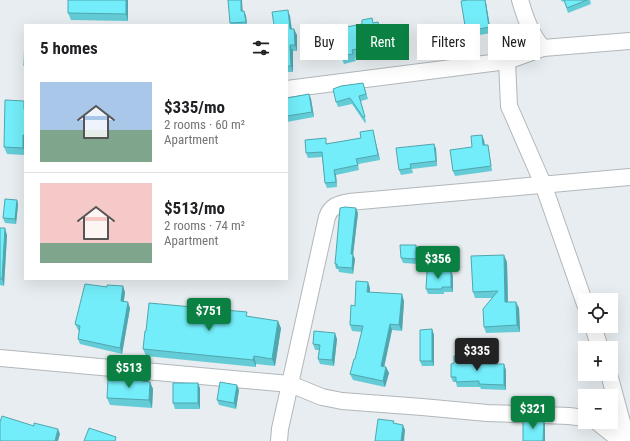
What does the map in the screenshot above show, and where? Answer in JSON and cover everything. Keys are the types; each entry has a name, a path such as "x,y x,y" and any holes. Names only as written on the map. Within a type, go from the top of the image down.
{"street":[{"path":"520,0 527,22 538,42 544,48"},
{"path":"288,89 507,62 544,48 630,41"},
{"path":"507,62 509,106 544,184 581,293"},
{"path":"519,187 536,164"},
{"path":"279,441 280,429 330,209 338,204 348,202 544,184 630,178"},
{"path":"0,358 290,384 322,397 342,401 487,413 578,417"},
{"path":"618,417 627,441"},
{"path":"606,429 622,441"}],"building":[{"path":"68,0 126,0 126,14 68,13"},
{"path":"228,0 241,0 241,11 244,11 246,22 230,23"},
{"path":"485,0 488,27 480,29 480,24 465,24 461,1"},
{"path":"564,0 587,0 567,8"},
{"path":"288,10 290,29 294,29 295,45 290,45 291,66 288,66 288,24 274,24 272,12"},
{"path":"372,18 373,23 378,22 378,24 362,24 362,20"},
{"path":"356,25 356,49 352,50 353,54 348,55 348,27"},
{"path":"363,83 366,94 359,96 365,117 363,117 350,98 336,102 333,89 341,86"},
{"path":"309,94 312,112 288,116 288,98"},
{"path":"5,100 24,101 23,148 4,147"},
{"path":"373,130 378,155 356,159 358,165 334,170 336,182 325,183 322,152 306,153 305,140 326,138 326,144 361,138 360,132"},
{"path":"482,135 483,145 488,145 491,166 453,171 450,150 472,147 471,136"},
{"path":"434,144 436,161 410,164 411,168 399,170 396,148"},
{"path":"5,199 17,200 15,219 3,218"},
{"path":"340,208 356,208 351,254 353,254 352,268 337,267 337,264 335,264"},
{"path":"0,228 5,228 2,279 0,279"},
{"path":"400,245 416,245 416,259 401,258"},
{"path":"504,255 505,302 516,302 517,325 484,327 483,309 498,291 473,292 471,256"},
{"path":"427,271 451,271 451,287 442,287 442,289 426,289"},
{"path":"356,281 368,282 367,292 402,294 399,325 390,324 381,366 386,367 383,381 350,374 363,326 350,325 351,305 355,306"},
{"path":"85,284 107,287 107,285 123,286 121,301 128,302 120,348 78,339 80,326 75,324"},
{"path":"149,303 247,312 246,316 278,321 272,359 254,356 253,360 143,349"},
{"path":"432,329 432,361 420,361 420,330"},
{"path":"314,331 335,333 332,360 318,359 320,345 313,344"},
{"path":"472,355 472,364 504,364 504,385 479,384 479,381 456,382 456,377 451,377 451,364 454,363 454,356"},
{"path":"119,377 142,378 142,381 150,382 149,400 107,398 108,379 119,380"},
{"path":"220,382 237,385 234,403 217,400"},
{"path":"173,383 198,383 198,403 173,403"},
{"path":"2,416 34,426 34,423 58,429 55,441 0,441 0,422"},
{"path":"378,419 394,421 393,423 403,425 401,441 375,441"},
{"path":"523,419 544,420 543,441 523,441"},
{"path":"89,428 116,437 115,441 84,441"}]}
